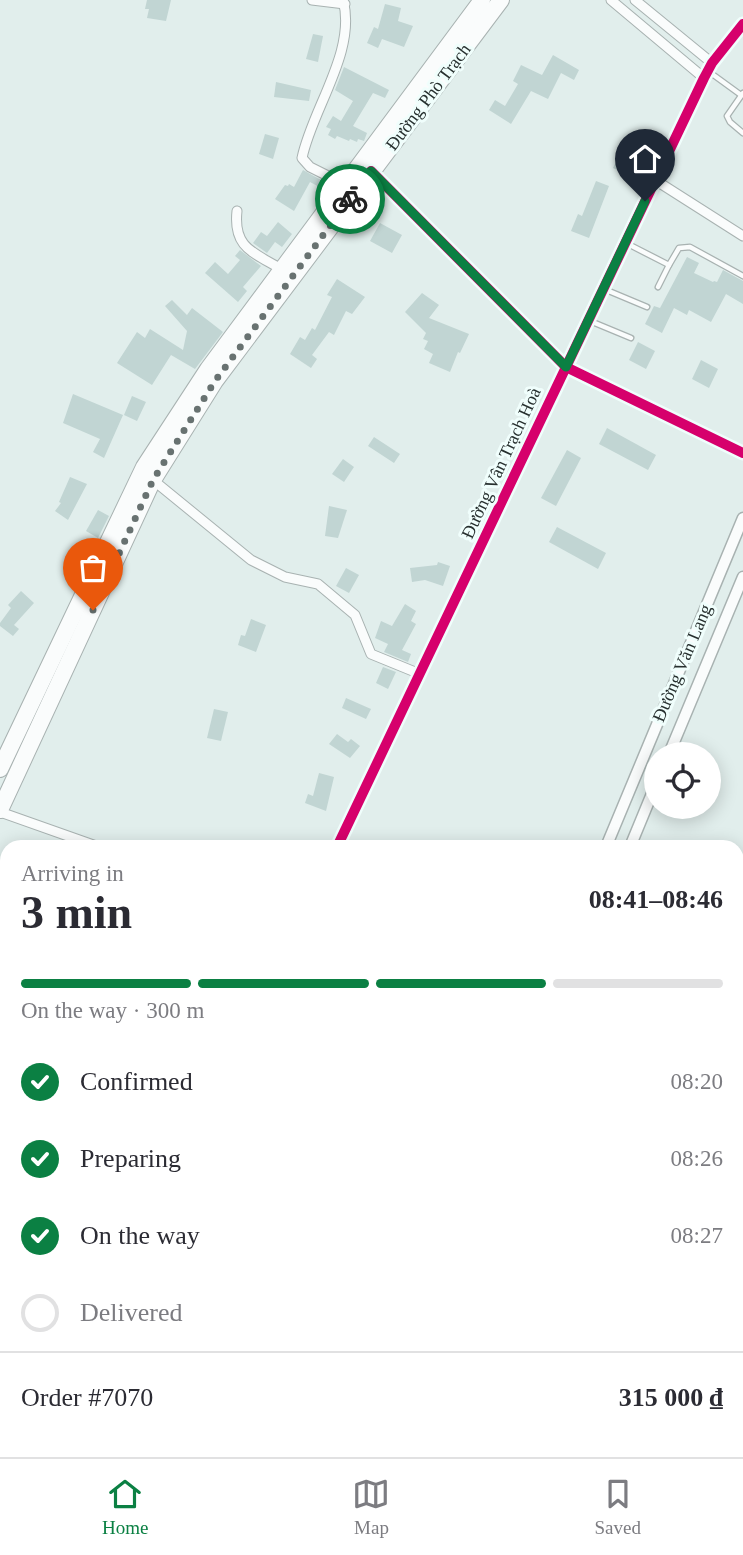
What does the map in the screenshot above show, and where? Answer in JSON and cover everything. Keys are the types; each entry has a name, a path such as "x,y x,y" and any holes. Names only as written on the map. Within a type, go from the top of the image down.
{"highway":[{"name":"Đường Phò Trạch","path":"0,769 153,480 215,381 482,0"},
{"name":"Đường Phò Trạch","path":"0,811 144,467 208,369 344,184 366,166 502,0"}],"street":[{"path":"312,0 344,2 345,31 338,60 302,158 310,167 344,184"},
{"path":"611,0 708,71"},
{"path":"635,0 708,71"},
{"name":"Đường Vân Trạch Hoà","path":"340,840 708,71 743,24"},
{"path":"366,166 566,367 743,453"},
{"path":"655,180 743,236"},
{"path":"237,211 236,229 239,239 254,253 281,269"},
{"path":"153,480 251,560 285,577 318,584 355,615 371,654 420,674"},
{"name":"Đường Văn Lang","path":"609,840 743,517"},
{"name":"Đường Văn Lang","path":"674,742 743,577"},
{"path":"0,811 80,840"},
{"path":"633,840 644,813"}],"lane":[{"path":"708,71 742,94 727,116 743,133"},
{"path":"625,243 669,265"},
{"path":"657,287 679,248 690,247 743,276"},
{"path":"604,289 647,307"},
{"path":"589,320 631,338"}],"building":[{"path":"147,0 171,0 166,21 147,18"},
{"path":"385,4 401,8 398,21 413,26 404,47 382,39 378,48 367,43 374,27 378,29"},
{"path":"313,34 323,36 318,62 306,59"},
{"path":"553,55 579,70 574,80 561,73 548,99 531,91 511,124 489,110 495,100 505,106 518,84 513,81 521,65 542,75"},
{"path":"344,67 389,90 385,98 373,93 353,126 367,133 364,141 349,141 337,136 335,139 328,135 331,129 326,127 333,116 341,121 353,101 335,90"},
{"path":"276,82 311,90 309,101 274,97"},
{"path":"265,134 279,138 273,159 259,154"},
{"path":"622,150 638,158 630,176 613,168"},
{"path":"303,170 330,185 327,191 310,182 294,211 275,199 285,185 294,187"},
{"path":"596,181 609,186 589,238 571,231 578,214 582,216"},
{"path":"278,222 292,234 282,247 275,242 267,253 253,243 261,232 267,236"},
{"path":"380,223 402,235 392,253 370,241"},
{"path":"240,250 261,266 243,287 247,291 238,302 205,273 215,262 228,274 240,260 235,256"},
{"path":"687,257 699,263 694,273 713,282 717,282 723,270 743,281 743,304 726,294 711,322 689,310 687,315 674,308 662,333 645,324 654,306 660,308"},
{"path":"337,279 365,297 352,314 346,311 334,335 329,332 312,355 317,359 311,368 290,354 300,337 305,340 312,328 315,330 332,297 327,295"},
{"path":"422,293 439,305 429,318 469,334 450,372 429,363 433,354 424,349 428,341 423,339 426,333 405,312"},
{"path":"172,300 187,315 192,308 223,332 195,369 171,355 152,385 117,363 137,332 145,338 150,329 183,350 187,331 165,306"},
{"path":"638,342 655,351 646,369 629,360"},
{"path":"701,360 718,369 709,388 692,379"},
{"path":"73,394 123,415 104,458 93,452 100,439 63,423"},
{"path":"132,396 146,402 137,421 124,415"},
{"path":"607,428 656,455 648,470 599,444"},
{"path":"374,437 400,454 394,463 368,446"},
{"path":"567,450 581,458 556,506 541,498"},
{"path":"343,459 354,467 344,482 332,474"},
{"path":"70,477 87,484 68,520 55,511 61,503 59,502"},
{"path":"329,506 347,510 338,538 325,536"},
{"path":"98,510 109,516 98,538 86,531"},
{"path":"557,527 606,553 598,569 549,542"},
{"path":"438,562 450,566 443,586 425,580 412,582 410,568 437,565"},
{"path":"346,568 359,575 349,593 336,586"},
{"path":"21,591 34,603 14,625 19,629 13,636 0,626 0,623 11,608 8,605"},
{"path":"405,604 416,611 411,621 416,624 402,650 411,654 408,662 384,652 388,644 375,638 381,621 392,626"},
{"path":"251,619 266,625 256,652 238,645 241,635 245,636"},
{"path":"383,667 396,672 388,689 376,683"},
{"path":"346,698 371,709 366,719 342,708"},
{"path":"214,709 228,712 221,741 207,738"},
{"path":"337,734 360,746 350,758 329,744"},
{"path":"319,773 334,777 326,811 305,803 308,794 313,796"}],"cycle path":[{"path":"340,840 704,78 712,63 743,24"},
{"path":"371,171 566,367 743,453"}],"way so far":[{"path":"93,610 153,480 215,381 350,199"}],"route":[{"path":"350,199 371,171 566,367 645,201"}]}
